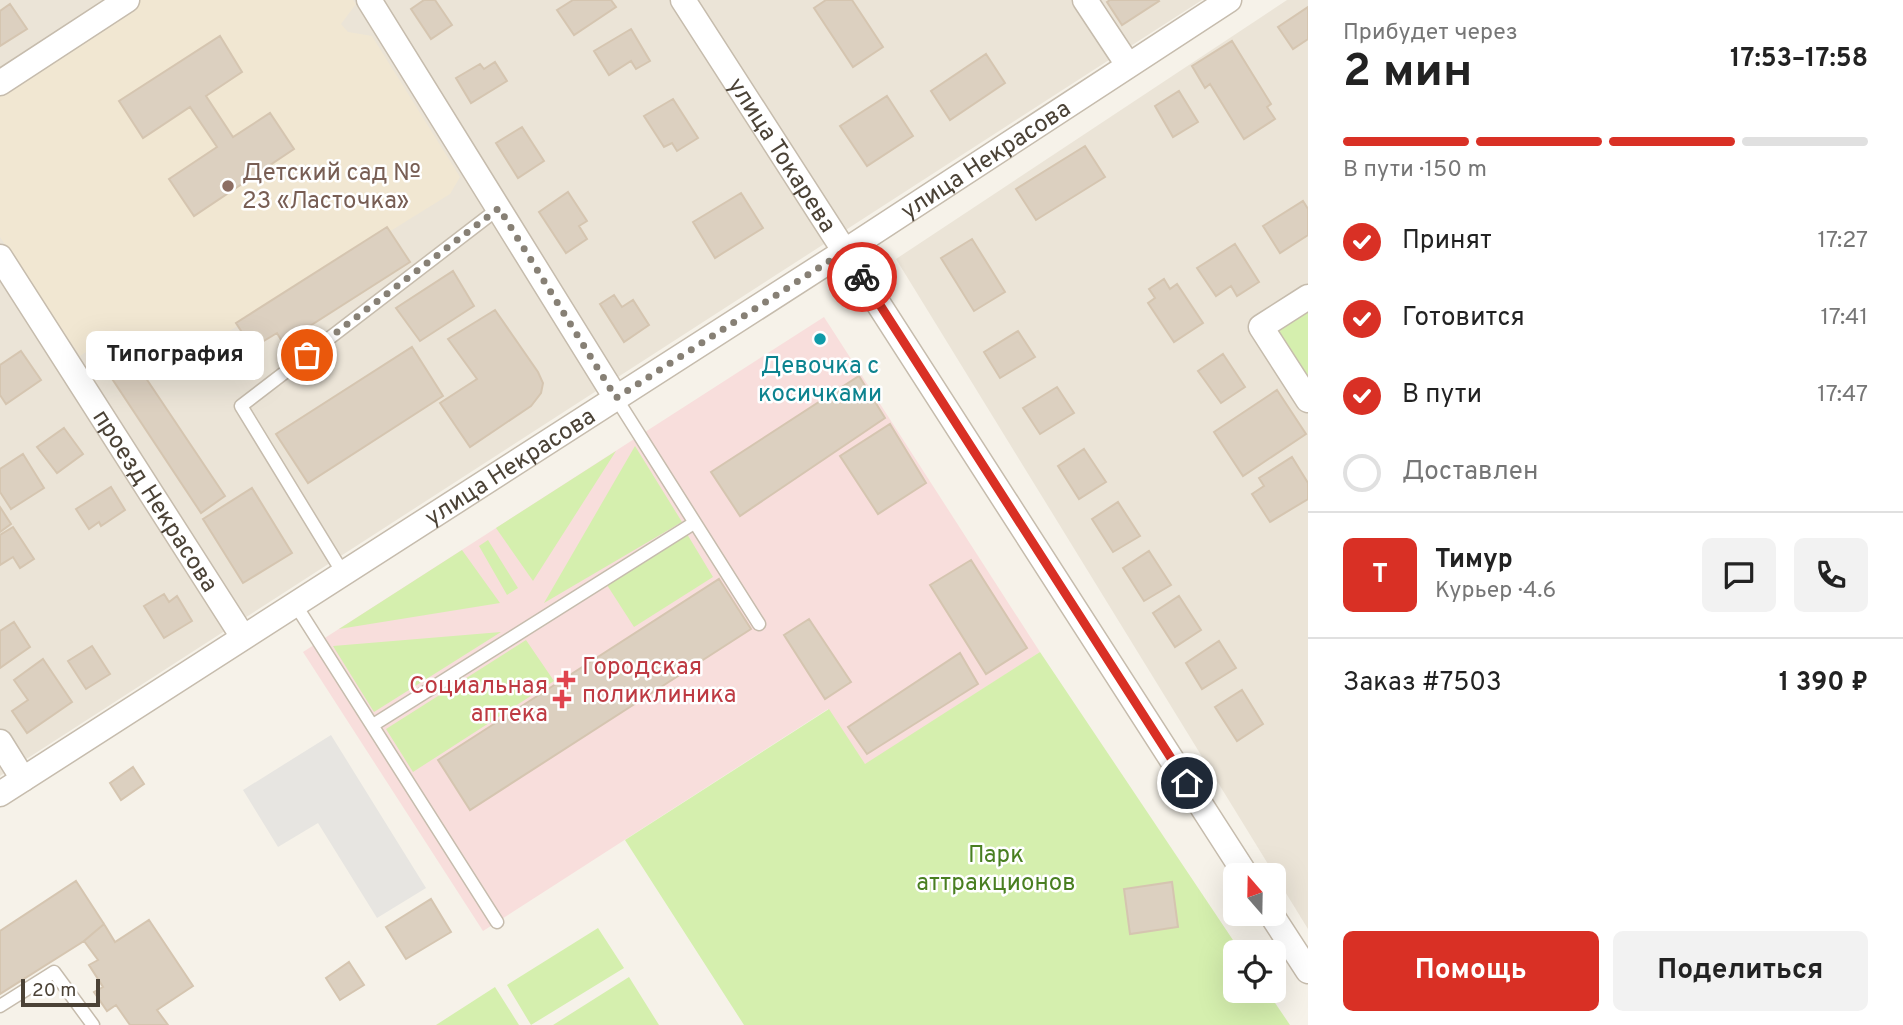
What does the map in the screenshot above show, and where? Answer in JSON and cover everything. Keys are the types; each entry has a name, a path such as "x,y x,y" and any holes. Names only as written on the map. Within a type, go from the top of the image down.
{"street":[{"path":"0,83 127,0"},
{"path":"369,0 616,398"},
{"name":"улица Токарева","path":"683,0 1238,863"},
{"path":"1085,0 1128,65"},
{"name":"улица Некрасова","path":"0,794 845,251 1229,0"},
{"name":"проезд Некрасова","path":"0,257 243,637"},
{"path":"1308,296 1261,327 1308,400"},
{"path":"0,742 23,779"},
{"path":"1279,926 1308,971"}],"lane":[{"path":"343,573 241,405 499,208"},
{"path":"616,398 759,624"},
{"path":"373,725 694,523"},
{"path":"295,604 497,922"},
{"path":"0,1006 54,972 93,1025"}],"shaded area":[{"path":"0,0 1202,0 0,776"},
{"name":"Детский сад № 23 «Ласточка»","path":"139,0 353,0 356,4 341,24 348,32 372,36 460,177 450,194 154,378 119,330 80,356 0,237 0,94"},
{"path":"1287,0 1308,0 1308,929 1286,893 1286,863 1267,863 896,259"},
{"name":"Городская поликлиника","path":"824,317 1040,652 865,765 828,709 483,931 303,652"},
{"path":"331,735 426,888 377,918 318,823 278,847 243,790"}],"green space":[{"path":"1308,304 1308,377 1275,326"},
{"path":"635,446 682,522 544,603"},
{"path":"616,451 533,581 496,528"},
{"path":"687,534 713,577 634,627 607,585"},
{"path":"488,540 518,588 507,595 479,546"},
{"path":"462,550 500,603 339,629"},
{"path":"501,632 374,712 333,646"},
{"path":"526,640 554,681 413,772 386,729"},
{"name":"Парк аттракционов","path":"1040,652 1233,940 1223,940 1223,1003 1275,1003 1290,1025 744,1025 625,840 829,709 865,764"},
{"path":"598,928 624,968 531,1025 507,985"},
{"path":"629,977 659,1025 553,1025"},
{"path":"495,987 519,1025 436,1025"}],"building":[{"path":"424,0 435,0 452,25 431,39 411,9"},
{"path":"573,0 611,0 616,7 574,35 557,10"},
{"path":"826,0 852,0 883,47 853,67 814,8"},
{"path":"1159,1 1122,25 1107,2"},
{"path":"10,4 27,29 0,46 0,11"},
{"path":"1308,7 1308,39 1293,49 1278,27"},
{"path":"631,29 650,61 636,69 631,61 609,75 594,51"},
{"path":"220,36 242,72 206,96 233,137 270,113 294,149 194,216 169,179 217,147 190,107 143,138 119,101"},
{"path":"1232,41 1271,104 1267,107 1275,119 1244,139 1210,84 1205,88 1192,66"},
{"path":"986,54 1005,83 950,120 931,91"},
{"path":"495,62 507,81 471,103 456,78 480,64 484,69"},
{"path":"1179,91 1198,122 1173,137 1155,106"},
{"path":"887,96 913,136 867,166 840,126"},
{"path":"673,99 698,138 677,151 672,143 664,147 644,116"},
{"path":"522,127 544,161 518,178 496,143"},
{"path":"1085,146 1105,177 1036,220 1016,189"},
{"path":"568,192 587,221 579,226 587,239 566,253 539,212"},
{"path":"741,193 763,228 715,258 693,222"},
{"path":"1303,201 1308,209 1308,235 1280,253 1263,226"},
{"path":"387,227 410,262 283,343 277,333 252,348 236,323"},
{"path":"972,239 1005,292 974,311 941,258"},
{"path":"1235,244 1259,282 1237,296 1231,286 1216,296 1197,268"},
{"path":"453,271 474,306 420,341 396,308"},
{"path":"1164,279 1170,289 1177,284 1203,323 1174,342 1148,303 1155,298 1149,289"},
{"path":"614,295 622,307 633,300 649,325 624,342 600,304"},
{"path":"495,310 543,383 541,393 531,406 470,447 440,403 477,379 448,339"},
{"path":"1018,331 1035,357 1000,378 984,352"},
{"path":"119,338 225,496 201,513 95,353"},
{"path":"412,347 443,396 308,483 276,434"},
{"path":"21,351 41,380 6,404 0,395 0,365"},
{"path":"1223,354 1245,387 1221,403 1198,371"},
{"path":"859,376 885,418 740,516 711,472"},
{"path":"1057,387 1074,413 1040,434 1023,408"},
{"path":"1277,390 1306,434 1243,476 1214,432"},
{"path":"890,424 926,483 878,514 840,456"},
{"path":"64,428 83,454 57,473 37,447"},
{"path":"1084,449 1106,482 1079,499 1058,466"},
{"path":"23,454 44,488 11,509 0,492 0,469"},
{"path":"1292,457 1308,483 1308,499 1270,522 1252,494 1264,486 1259,478"},
{"path":"111,487 125,510 101,526 99,522 89,529 76,509"},
{"path":"252,488 292,553 243,583 203,519"},
{"path":"1118,502 1140,536 1113,552 1092,519"},
{"path":"0,507 11,524 0,532"},
{"path":"13,527 34,559 20,568 13,557 0,565 0,535"},
{"path":"1149,551 1171,585 1144,601 1123,568"},
{"path":"971,560 1027,648 986,674 930,585"},
{"path":"719,579 751,629 470,810 438,760"},
{"path":"164,594 169,602 177,596 192,621 164,638 144,606"},
{"path":"1179,596 1201,630 1175,647 1153,613"},
{"path":"809,619 851,682 825,699 784,635"},
{"path":"14,622 30,647 0,668 0,631"},
{"path":"1219,641 1236,668 1202,689 1186,663"},
{"path":"92,646 110,674 86,689 68,661"},
{"path":"960,653 978,684 867,754 848,727"},
{"path":"43,659 72,702 27,733 12,711 28,700 14,680"},
{"path":"1242,690 1263,724 1237,741 1215,707"},
{"path":"133,767 144,784 121,800 110,783"},
{"path":"76,881 104,924 84,941 0,994 0,931"},
{"path":"1172,882 1178,927 1130,934 1124,889"},
{"path":"431,899 451,932 406,959 386,927"},
{"path":"149,920 193,986 157,1010 168,1025 130,1025 116,1005 107,1011 94,992 103,987 89,965 98,960 84,941 104,924 115,942"},
{"path":"349,962 364,985 340,1000 326,978"}],"way so far":[{"path":"307,355 499,208 616,398 845,251 862,277"}],"place":[{"name":"Детский сад № 23 «Ласточка»","path":"228,186"},
{"name":"Девочка с косичками","path":"820,339"},
{"name":"Типография","path":"307,355"},
{"name":"Городская поликлиника","path":"566,680"},
{"name":"Социальная аптека","path":"562,699"}],"route":[{"path":"862,277 1187,783"}]}
